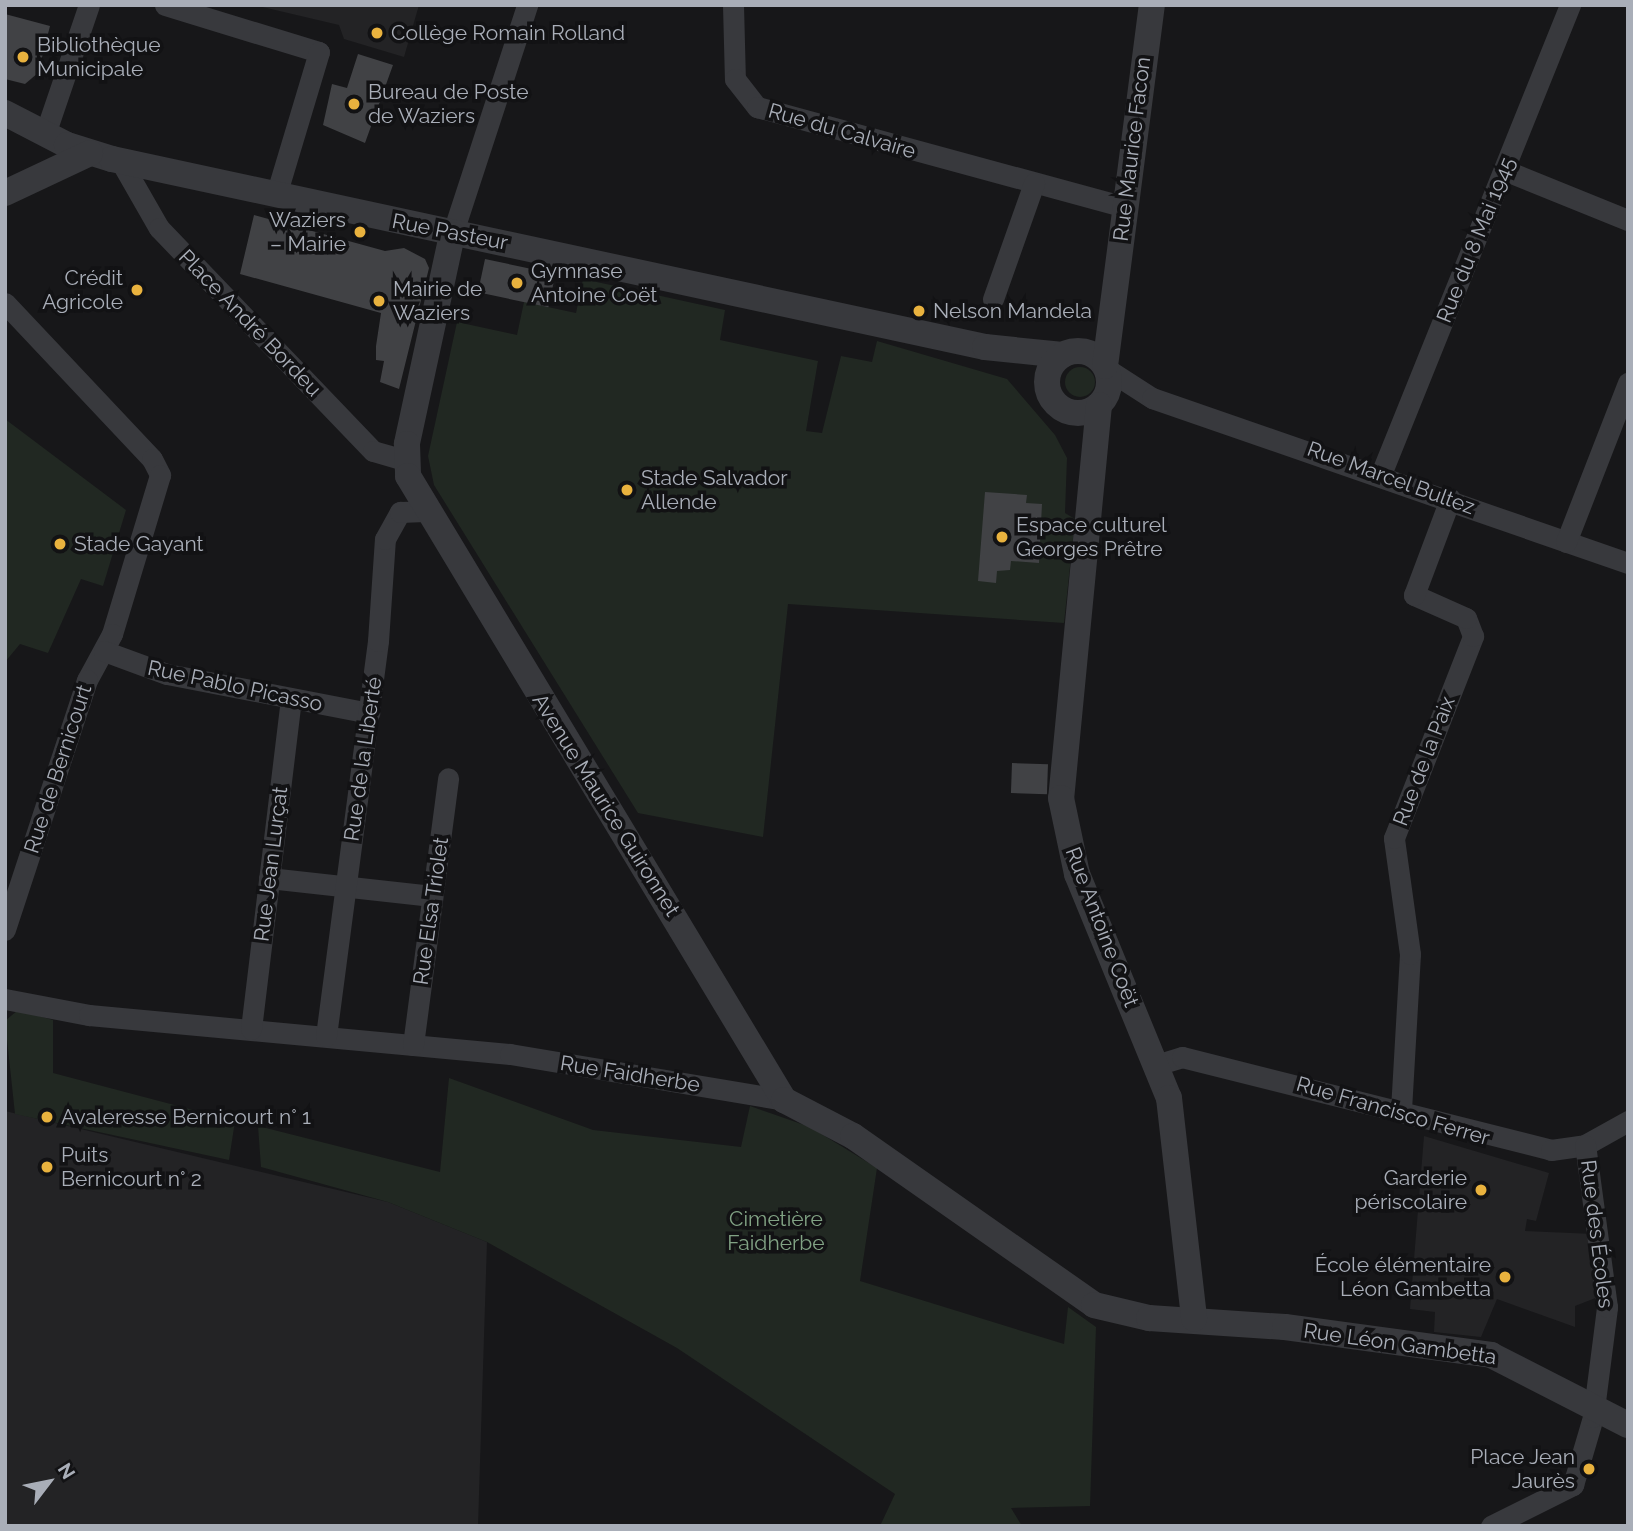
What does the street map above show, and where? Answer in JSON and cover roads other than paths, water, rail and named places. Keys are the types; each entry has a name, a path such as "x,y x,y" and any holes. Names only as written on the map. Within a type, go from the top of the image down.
{"street":[{"path":"45,134 89,5"},
{"path":"165,5 319,52 276,195"},
{"path":"405,460 452,235 527,5"},
{"name":"Rue du Calvaire","path":"733,5 735,79 757,107 1124,207"},
{"name":"Rue Maurice Facon","path":"1106,368 1124,207 1152,5"},
{"name":"Rue du 8 Mai 1945","path":"1381,474 1570,5"},
{"name":"Rue Pasteur","path":"5,113 90,153 120,160 452,235 985,347 1067,354"},
{"path":"5,192 90,153"},
{"name":"Place André Bordeu","path":"120,160 159,229 376,454 405,460"},
{"path":"1504,170 1627,218"},
{"path":"993,299 1034,183"},
{"name":"Rue Maurice Facon","path":"1067,354 1098,326 1114,293"},
{"path":"5,303 158,470 104,651"},
{"name":"Rue Pasteur","path":"985,347 1030,366 1048,388"},
{"path":"1067,354 1091,354 1106,368 1102,402 1070,412 1048,388 1050,369 1067,354"},
{"name":"Rue Marcel Bultez","path":"1106,368 1152,398 1381,474 1628,563"},
{"path":"1566,542 1628,383"},
{"name":"Rue Marcel Bultez","path":"1102,402 1152,398"},
{"name":"Rue Antoine Coët","path":"1102,402 1061,798 1077,874 1156,1065 1171,1109 1194,1319"},
{"name":"Avenue Maurice Guironnet","path":"405,460 425,510 785,1100"},
{"name":"Rue de la Paix","path":"1401,1110 1410,954 1394,838 1474,636 1466,618 1415,595 1450,499"},
{"name":"Rue de la Liberté","path":"326,1036 369,713 386,533 400,512 425,510"},
{"name":"Rue Pablo Picasso","path":"104,651 152,670 369,713"},
{"name":"Rue de Bernicourt","path":"5,930 88,680 104,651"},
{"name":"Rue Jean Lurçat","path":"251,1029 291,699"},
{"name":"Rue Elsa Triolet","path":"413,1045 448,778"},
{"path":"269,878 432,896"},
{"name":"Rue Faidherbe","path":"5,999 67,1013 413,1045 785,1100 853,1136 1082,1299 1133,1316 1194,1319"},
{"name":"Rue Francisco Ferrer","path":"1156,1065 1182,1057 1401,1110 1514,1145 1561,1150 1585,1145 1628,1121"},
{"name":"Rue des Écoles","path":"1585,1145 1606,1293 1595,1407"},
{"name":"Rue Léon Gambetta","path":"1194,1319 1491,1355 1595,1407"},
{"path":"1491,1526 1573,1485 1595,1407 1628,1425"}],"place":[{"name":"Collège Romain Rolland","path":"377,33"},
{"name":"Bibliothèque Municipale","path":"23,57"},
{"name":"Bureau de Poste de Waziers","path":"354,104"},
{"name":"Waziers – Mairie","path":"360,232"},
{"name":"Gymnase Antoine Coët","path":"517,283"},
{"name":"Crédit Agricole","path":"137,290"},
{"name":"Mairie de Waziers","path":"379,301"},
{"name":"Nelson Mandela","path":"919,311"},
{"name":"Stade Salvador Allende","path":"627,490"},
{"name":"Espace culturel Georges Prêtre","path":"1002,537"},
{"name":"Stade Gayant","path":"60,544"},
{"name":"Avaleresse Bernicourt n° 1","path":"47,1117"},
{"name":"Puits Bernicourt n° 2","path":"47,1167"},
{"name":"Garderie périscolaire","path":"1481,1190"},
{"name":"École élémentaire Léon Gambetta","path":"1505,1277"},
{"name":"Place Jean Jaurès","path":"1589,1469"}],"park label":[{"name":"Cimetière Faidherbe","path":"776,1231"}]}
